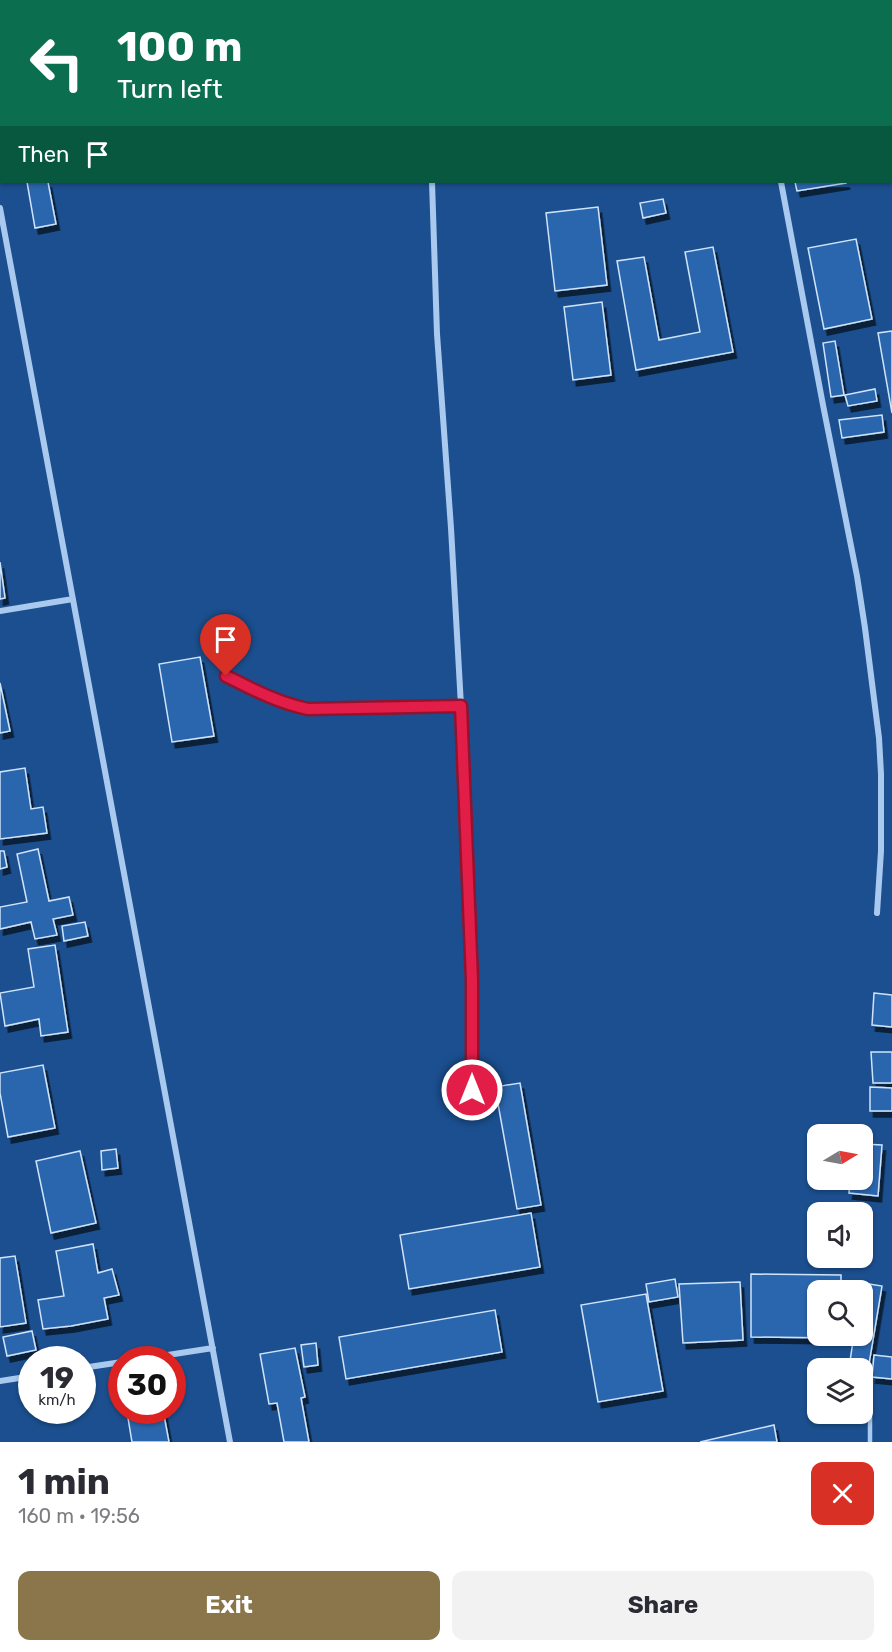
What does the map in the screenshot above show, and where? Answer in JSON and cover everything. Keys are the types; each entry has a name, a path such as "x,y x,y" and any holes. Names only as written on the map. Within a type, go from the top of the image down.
{"street":[{"path":"432,183 437,334 452,528 461,706 472,980 472,1090"},
{"path":"782,183 867,639 881,774 881,851 877,913"},
{"path":"0,208 230,1442"},
{"path":"0,611 73,599"},
{"path":"226,676 273,699 308,709 461,706"},
{"path":"186,1352 213,1348"},
{"path":"0,1381 18,1378"}],"lane":[{"path":"870,1424 870,1442"}],"building":[{"path":"27,183 48,183 56,224 35,228"},
{"path":"795,183 846,183 797,191"},
{"path":"663,199 666,213 643,218 640,203"},
{"path":"598,207 607,285 555,291 546,213"},
{"path":"856,239 872,319 824,329 808,248"},
{"path":"713,247 733,352 636,370 617,261 644,257 659,340 700,332 685,252"},
{"path":"602,302 611,375 573,380 564,307"},
{"path":"892,331 892,413 878,333"},
{"path":"835,341 844,395 831,397 823,343"},
{"path":"875,389 877,401 848,406 845,395"},
{"path":"882,415 884,432 842,438 839,420"},
{"path":"0,562 5,598 0,599"},
{"path":"200,657 214,736 172,742 159,664"},
{"path":"0,683 10,731 0,733"},
{"path":"25,768 31,809 43,807 47,833 0,839 0,772"},
{"path":"38,849 49,901 69,897 73,915 53,919 57,935 35,939 31,922 0,929 0,907 27,902 17,854"},
{"path":"0,851 4,851 7,867 0,869"},
{"path":"85,922 88,936 64,941 62,926"},
{"path":"55,945 68,1032 41,1036 39,1019 5,1026 0,993 34,987 28,949"},
{"path":"874,993 892,995 892,1027 872,1025"},
{"path":"871,1052 892,1052 892,1083 873,1083"},
{"path":"43,1065 55,1128 8,1137 0,1093 0,1073"},
{"path":"520,1083 541,1205 517,1209 495,1087"},
{"path":"870,1087 892,1088 892,1111 870,1111"},
{"path":"873,1145 882,1145 878,1196 849,1193 849,1190 873,1190"},
{"path":"116,1149 118,1168 102,1170 101,1151"},
{"path":"80,1151 96,1223 51,1233 36,1161"},
{"path":"531,1213 540,1267 409,1289 400,1235"},
{"path":"93,1244 98,1273 112,1269 119,1295 104,1298 108,1319 43,1329 38,1300 64,1296 56,1251"},
{"path":"15,1256 26,1323 0,1327 0,1258"},
{"path":"751,1274 841,1275 841,1280 807,1280 807,1338 751,1337"},
{"path":"675,1279 678,1297 649,1302 646,1284"},
{"path":"740,1282 743,1340 683,1343 679,1284"},
{"path":"873,1285 882,1286 873,1340"},
{"path":"646,1294 663,1391 598,1402 581,1305"},
{"path":"495,1310 502,1352 346,1379 339,1337"},
{"path":"32,1331 35,1346 18,1346 18,1354 7,1356 3,1337"},
{"path":"316,1343 318,1365 304,1367 301,1345"},
{"path":"852,1346 872,1346 870,1358 850,1358"},
{"path":"295,1348 305,1397 301,1398 309,1442 284,1442 277,1403 269,1404 260,1354"},
{"path":"874,1355 892,1357 892,1379 873,1377"},
{"path":"129,1424 166,1424 169,1442 132,1442"},
{"path":"774,1425 777,1442 700,1442"}],"route":[{"path":"226,676 273,699 308,709 461,706 470,910 472,1090"}]}
